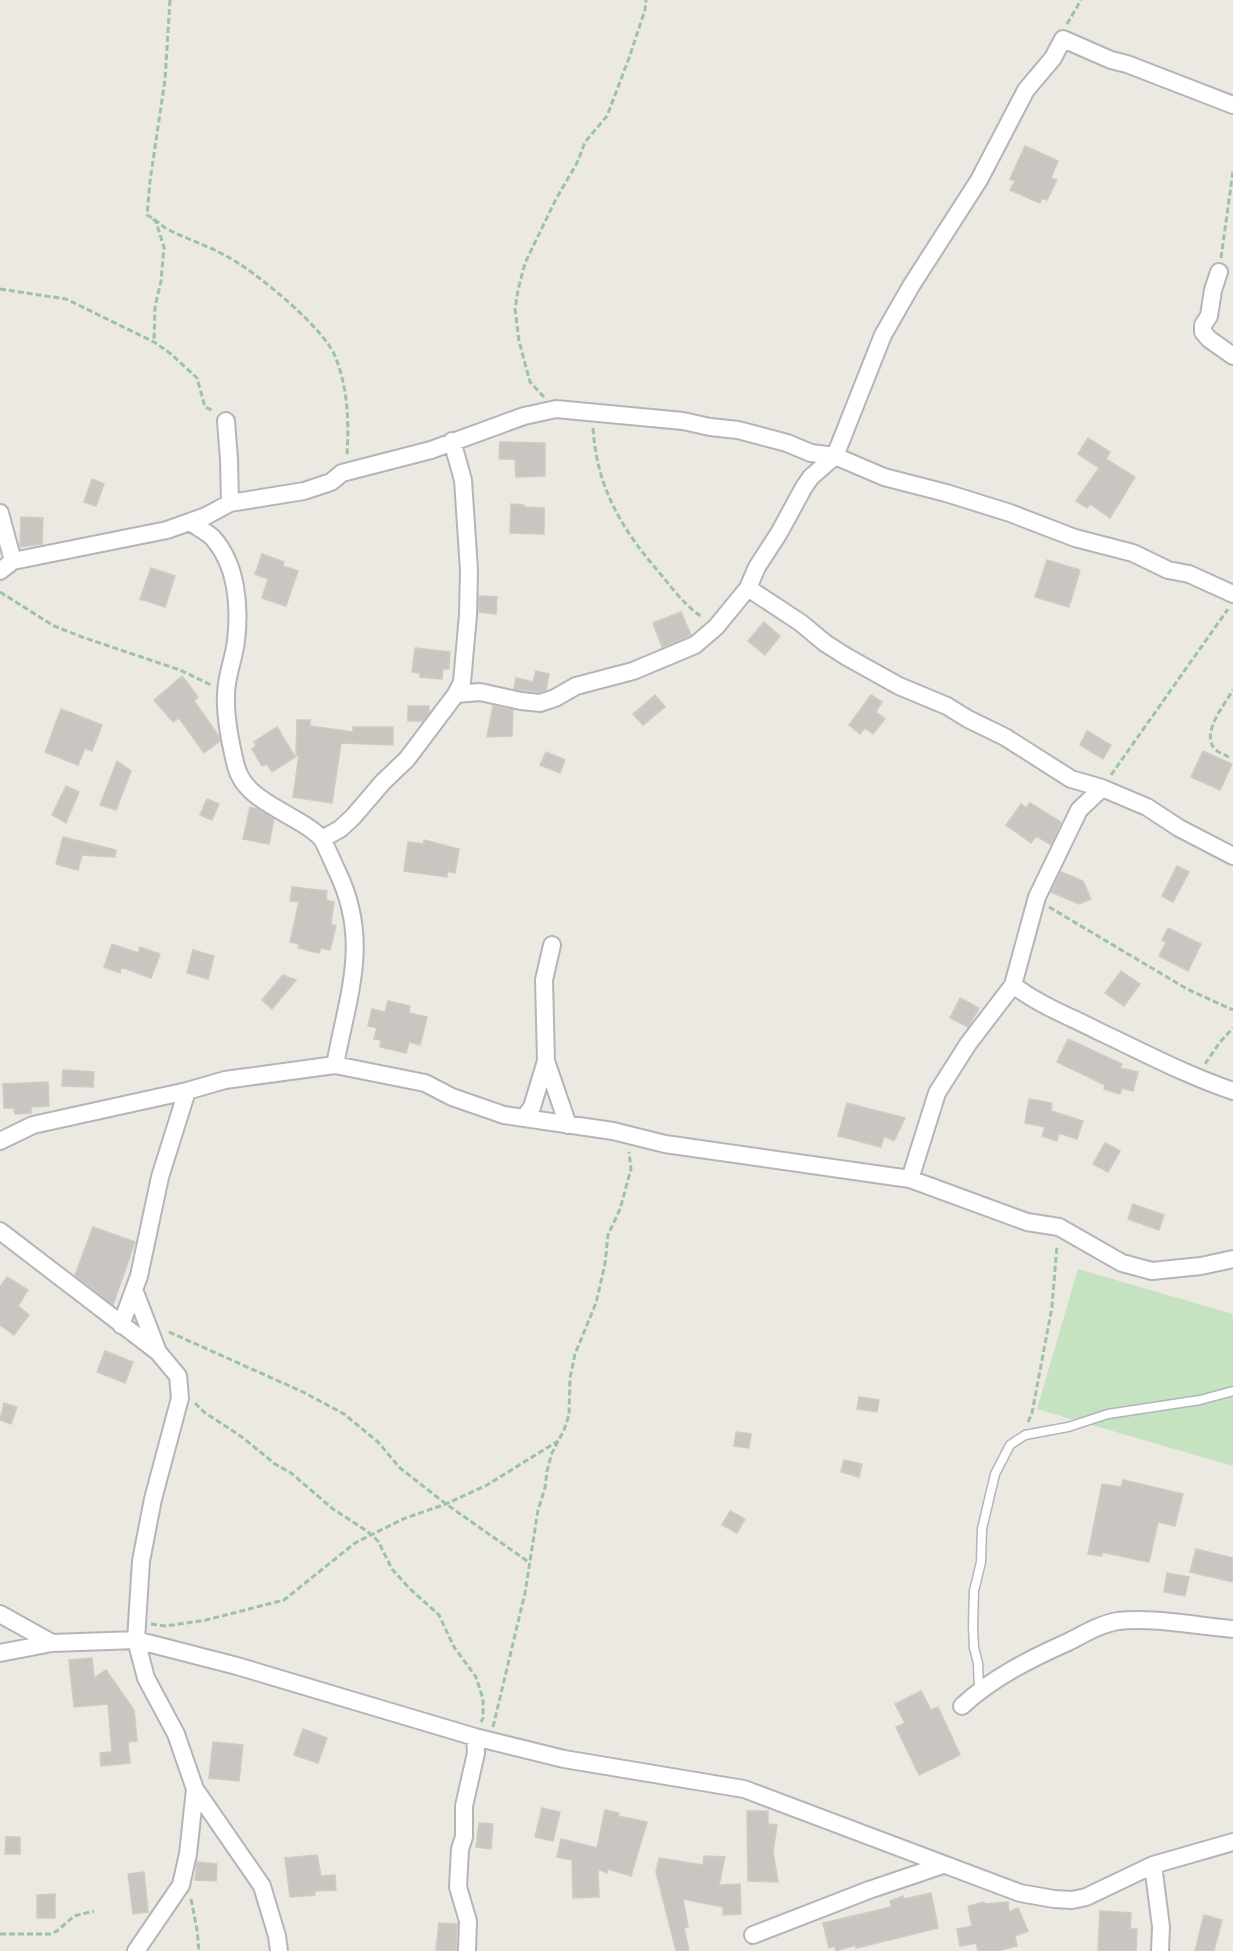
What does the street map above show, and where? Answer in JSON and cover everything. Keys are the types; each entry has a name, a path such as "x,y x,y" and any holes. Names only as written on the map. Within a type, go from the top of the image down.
{"street":[{"path":"456,694 480,692 540,703 555,698 576,686 633,670 668,657 695,645 716,627 748,588 757,567 804,487 811,477 835,456 883,334 910,286 979,180 1026,90 1053,58 1063,39 1111,60 1233,105"},
{"path":"1219,272 1213,290 1209,316 1203,325 1203,332 1233,356"},
{"path":"0,513 6,566 167,530 206,516 230,503 304,491 331,482 342,473 431,450 524,416 556,409 592,411 683,421 738,430 787,443 811,453 835,456 884,477 1010,513 1075,538 1133,554 1168,570 1189,574 1233,594"},
{"path":"226,421 230,503"},
{"path":"322,839 340,829 407,759 456,694 462,682 470,588 463,480 452,441"},
{"path":"206,516 212,537 228,562 237,594 236,641 226,696 236,769 248,788 322,839 348,893 354,920 356,958 352,991 335,1065"},
{"path":"190,522 212,537"},
{"path":"748,588 801,623 825,643 899,686 947,706 1005,737 1071,779 1101,788 1147,807 1179,828 1233,856"},
{"path":"910,1179 937,1093 968,1044 1013,986 1037,897 1079,810 1101,788"},
{"path":"552,945 544,980 546,1061 568,1125"},
{"path":"1013,986 1050,1008 1197,1079 1233,1091"},
{"path":"524,1118 532,1107 546,1061"},
{"path":"0,1141 33,1125 187,1091 225,1080 335,1065 425,1083 480,1108 504,1115 614,1131 665,1144 910,1179 1027,1222 1059,1227 1122,1263 1152,1271 1202,1266 1233,1259"},
{"path":"121,1325 135,1292 160,1177 187,1091"},
{"path":"0,1231 158,1352 178,1376 180,1398 153,1499 141,1561 137,1632 146,1678 176,1734 195,1789 262,1886 277,1936 279,1951"},
{"path":"135,1292 158,1352"},
{"path":"0,1614 52,1643"},
{"path":"962,1706 979,1690 1047,1650 1090,1630 1117,1621 1135,1620 1233,1629"},
{"path":"0,1653 52,1643 137,1632 237,1666 482,1739 564,1759 744,1789 1020,1893 1041,1898 1072,1900 1086,1897 1154,1865 1233,1842"},
{"path":"467,1951 468,1921 458,1887 460,1849 464,1837 464,1806 476,1753 482,1739"},
{"path":"136,1951 181,1886 188,1854 195,1789"},
{"path":"753,1935 869,1890 940,1866 941,1863"},
{"path":"1154,1865 1161,1927 1160,1951"}],"lane":[{"path":"979,1690 978,1663 974,1648 974,1591 981,1562 984,1515 997,1468 1010,1445 1020,1437 1068,1427 1108,1414 1200,1400 1233,1391"}],"path":[{"path":"147,215 165,80 170,0"},
{"path":"556,409 530,382 519,341 516,299 525,263 556,199 577,163 585,142 607,116 630,58 646,0"},
{"path":"1063,39 1064,27 1081,0"},
{"path":"1219,272 1233,171"},
{"path":"147,215 156,222 164,247 161,281 155,307 154,342"},
{"path":"147,215 158,220 168,230 210,247 246,268 296,310 329,344 340,371 348,410 347,456 342,473"},
{"path":"0,289 66,299 154,342 197,378 205,407 223,414 226,421"},
{"path":"592,411 594,450 609,498 625,530 680,597 696,613 716,627"},
{"path":"0,592 54,626 82,638 180,670 206,682 226,696"},
{"path":"1101,788 1233,603"},
{"path":"1229,757 1215,750 1209,734 1214,721 1233,690"},
{"path":"1037,897 1056,912 1187,989 1233,1010"},
{"path":"1197,1079 1215,1049 1233,1028"},
{"path":"482,1739 514,1639 530,1563 538,1510 552,1453 569,1415 570,1378 575,1354 596,1303 605,1264 608,1235 620,1209 631,1169 628,1145 614,1131"},
{"path":"1020,1437 1032,1413 1052,1307 1059,1227"},
{"path":"147,1322 303,1392 344,1414 378,1442 400,1468 446,1504 530,1563"},
{"path":"178,1376 188,1396 204,1412 242,1437 275,1464 291,1473 333,1509 378,1541 392,1569 439,1615 454,1647 476,1677 483,1699 482,1739"},
{"path":"137,1632 206,1620 284,1600 347,1549 371,1534 487,1485 558,1440"},
{"path":"181,1886 192,1901 199,1951"},
{"path":"0,1934 50,1934 74,1916 93,1911"}],"green space":[{"path":"1078,1269 1233,1314 1233,1466 1037,1409"}],"building":[{"path":"1025,146 1058,161 1051,178 1057,180 1047,200 1042,198 1040,203 1010,190 1015,181 1010,179"},
{"path":"1088,438 1110,452 1106,459 1135,477 1110,518 1090,504 1087,508 1076,501 1099,468 1078,454"},
{"path":"500,442 545,443 545,476 516,477 515,459 499,459"},
{"path":"92,479 104,484 96,506 84,502"},
{"path":"511,504 544,508 544,534 510,533"},
{"path":"21,517 43,518 42,544 20,547"},
{"path":"262,554 284,562 283,566 298,571 286,606 262,598 268,579 255,574"},
{"path":"1047,560 1080,570 1069,607 1035,597"},
{"path":"151,568 175,576 165,607 140,599"},
{"path":"479,596 497,597 496,614 479,612"},
{"path":"681,612 691,635 662,647 653,623"},
{"path":"764,622 780,636 765,655 748,641"},
{"path":"415,648 450,652 449,669 443,669 442,679 420,677 420,673 412,672"},
{"path":"536,671 549,674 546,690 539,692 514,689 516,678 533,682"},
{"path":"182,676 198,697 194,701 219,736 220,741 204,753 179,718 173,722 154,700"},
{"path":"655,695 665,707 643,725 633,714"},
{"path":"871,695 882,702 876,712 885,719 873,734 865,728 860,734 849,725"},
{"path":"408,706 429,706 429,712 423,721 408,721"},
{"path":"493,706 513,710 512,736 487,737"},
{"path":"61,709 102,725 92,751 85,748 78,765 45,752"},
{"path":"297,720 310,720 310,726 353,732 353,727 393,727 393,745 341,743 332,803 293,797 299,755 296,756"},
{"path":"277,727 295,757 272,772 267,764 262,766 252,749 256,746 254,742"},
{"path":"1087,731 1111,745 1103,759 1080,745"},
{"path":"1203,751 1232,764 1220,790 1191,777"},
{"path":"546,752 565,760 560,773 540,765"},
{"path":"117,761 131,771 116,810 100,805"},
{"path":"66,786 79,792 66,823 52,815"},
{"path":"207,799 219,804 212,820 200,815"},
{"path":"1030,803 1061,822 1051,845 1036,836 1031,843 1006,825 1021,804 1026,808"},
{"path":"250,807 274,819 269,844 243,839"},
{"path":"63,837 116,850 115,857 82,855 78,870 56,864"},
{"path":"424,840 459,849 455,873 447,871 447,877 404,871 408,842 424,844"},
{"path":"1177,866 1189,872 1173,902 1162,896"},
{"path":"1061,872 1083,881 1091,899 1079,904 1051,892"},
{"path":"292,887 327,891 326,900 334,902 331,924 336,926 330,950 321,948 319,953 298,948 299,944 290,942 299,902 290,901"},
{"path":"1168,928 1201,944 1188,971 1159,956 1166,942 1162,940"},
{"path":"112,944 138,953 140,947 160,954 151,978 121,967 120,973 104,967"},
{"path":"193,950 214,956 208,979 187,973"},
{"path":"1121,971 1140,984 1124,1006 1105,993"},
{"path":"283,975 296,980 272,1009 262,1000"},
{"path":"960,998 979,1008 968,1027 950,1018"},
{"path":"388,1001 410,1006 409,1013 427,1017 420,1045 409,1042 406,1053 380,1047 381,1040 374,1039 377,1028 368,1026 372,1009 385,1012"},
{"path":"1068,1039 1122,1064 1120,1068 1138,1072 1133,1091 1122,1088 1120,1094 1104,1089 1105,1085 1057,1062"},
{"path":"63,1070 94,1072 93,1087 62,1086"},
{"path":"48,1082 49,1106 31,1107 31,1113 15,1114 14,1108 4,1108 3,1084"},
{"path":"1029,1099 1052,1103 1051,1111 1083,1121 1077,1139 1059,1133 1057,1141 1042,1136 1045,1127 1025,1123"},
{"path":"847,1103 905,1118 894,1141 884,1136 881,1147 838,1136"},
{"path":"1105,1143 1120,1151 1108,1172 1093,1164"},
{"path":"1133,1204 1164,1215 1159,1230 1128,1219"},
{"path":"93,1227 135,1242 113,1305 75,1275"},
{"path":"7,1277 28,1290 18,1306 29,1315 14,1335 0,1325 0,1287"},
{"path":"105,1351 133,1362 125,1383 97,1372"},
{"path":"859,1397 879,1400 877,1412 857,1409"},
{"path":"4,1403 17,1407 11,1424 0,1420"},
{"path":"736,1432 751,1434 749,1448 734,1446"},
{"path":"844,1460 862,1464 859,1477 841,1472"},
{"path":"1123,1480 1183,1494 1175,1526 1158,1522 1149,1562 1102,1552 1102,1556 1088,1554 1102,1484 1121,1487"},
{"path":"730,1511 745,1519 737,1533 722,1525"},
{"path":"1196,1549 1233,1558 1233,1582 1190,1572"},
{"path":"1167,1573 1189,1577 1185,1596 1164,1592"},
{"path":"92,1658 94,1678 106,1670 134,1710 137,1741 128,1742 130,1763 101,1766 100,1753 112,1752 108,1704 74,1707 69,1660"},
{"path":"921,1691 931,1710 938,1707 960,1755 919,1775 896,1727 905,1723 895,1704"},
{"path":"303,1729 327,1738 318,1763 294,1755"},
{"path":"213,1742 243,1745 239,1781 209,1778"},
{"path":"542,1808 560,1812 553,1841 535,1837"},
{"path":"605,1810 619,1813 618,1816 647,1822 631,1876 608,1869 607,1873 598,1869 599,1897 573,1898 572,1860 557,1857 561,1839 597,1848"},
{"path":"747,1811 768,1811 768,1824 777,1825 773,1852 778,1882 748,1881"},
{"path":"479,1823 493,1824 491,1849 476,1847"},
{"path":"6,1837 20,1837 20,1854 5,1854"},
{"path":"317,1855 321,1876 335,1875 336,1890 314,1891 315,1895 290,1897 285,1858"},
{"path":"704,1856 725,1857 719,1885 740,1884 741,1914 723,1915 723,1907 683,1899 688,1927 684,1928 689,1951 676,1951 656,1872 659,1858 703,1865"},
{"path":"197,1862 217,1864 216,1881 195,1880"},
{"path":"144,1872 148,1912 133,1914 128,1874"},
{"path":"931,1893 938,1928 856,1948 855,1945 836,1951 835,1946 829,1948 823,1923 891,1907 890,1901 903,1896 904,1899"},
{"path":"55,1894 55,1918 37,1918 37,1895"},
{"path":"984,1902 985,1904 1008,1902 1009,1912 1018,1908 1028,1931 1015,1936 1017,1946 997,1951 978,1951 976,1943 960,1946 957,1929 972,1926 968,1906"},
{"path":"1100,1911 1131,1913 1130,1929 1137,1929 1136,1951 1098,1951"},
{"path":"1204,1915 1222,1920 1214,1951 1195,1951"},
{"path":"439,1923 457,1924 456,1951 436,1950"}]}
